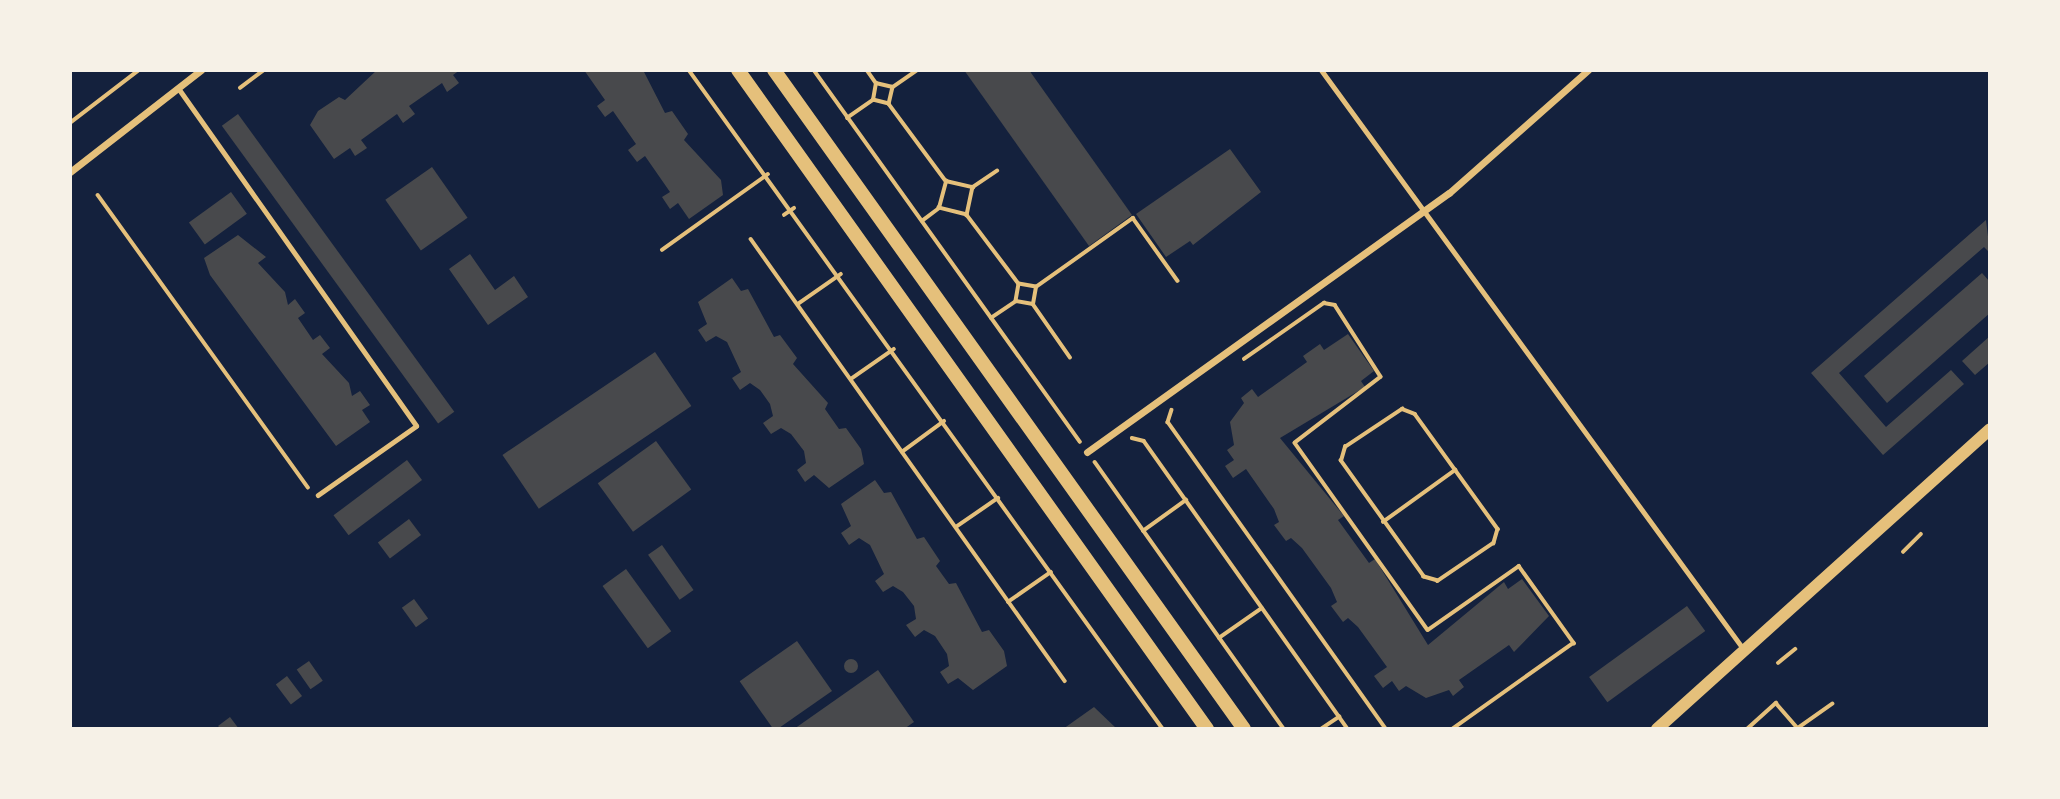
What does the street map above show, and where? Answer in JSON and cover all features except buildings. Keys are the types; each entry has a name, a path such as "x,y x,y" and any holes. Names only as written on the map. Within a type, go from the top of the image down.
{"main road":[{"path":"738,70 1207,729"},
{"path":"774,70 1244,729"}],"street":[{"path":"70,172 201,70"},
{"path":"1087,452 1424,211 1588,70"},
{"path":"1657,729 1990,429"}],"lane":[{"path":"1321,70 1744,650"},
{"path":"178,88 416,426 316,496"}],"path":[{"path":"70,123 139,70"},
{"path":"240,88 264,70"},
{"path":"689,70 769,173 1163,729"},
{"path":"814,70 1284,729"},
{"path":"867,70 876,83 893,87"},
{"path":"890,104 893,87 917,70"},
{"path":"847,118 873,100 876,83"},
{"path":"873,100 890,104 946,181 973,187"},
{"path":"967,215 973,187 997,171"},
{"path":"662,250 769,173"},
{"path":"921,221 939,208 946,181"},
{"path":"98,195 316,496"},
{"path":"783,215 794,208"},
{"path":"939,208 967,215 1019,284 1036,287"},
{"path":"1070,357 1033,304 1036,287 1133,218 1178,281"},
{"path":"751,239 1065,681"},
{"path":"798,304 841,274"},
{"path":"1016,301 1019,284"},
{"path":"991,318 1016,301 1033,304"},
{"path":"1236,365 1324,303 1335,305 1381,377 1295,443 1428,630 1519,566 1574,643 1453,729"},
{"path":"851,379 894,349"},
{"path":"1181,404 1168,422 1386,729"},
{"path":"1406,409 1456,469 1498,529 1494,542 1463,565 1442,580 1428,580 1343,466 1345,447 1406,409"},
{"path":"902,452 944,421"},
{"path":"1122,445 1144,441 1348,729"},
{"path":"1095,463 1104,457"},
{"path":"1383,522 1456,469"},
{"path":"956,527 998,498"},
{"path":"1143,531 1186,500"},
{"path":"1903,552 1921,534"},
{"path":"1009,602 1051,572"},
{"path":"1219,638 1262,608"},
{"path":"1778,663 1795,649"},
{"path":"1747,729 1776,704 1798,729 1832,704"},
{"path":"1321,729 1339,717"}]}
